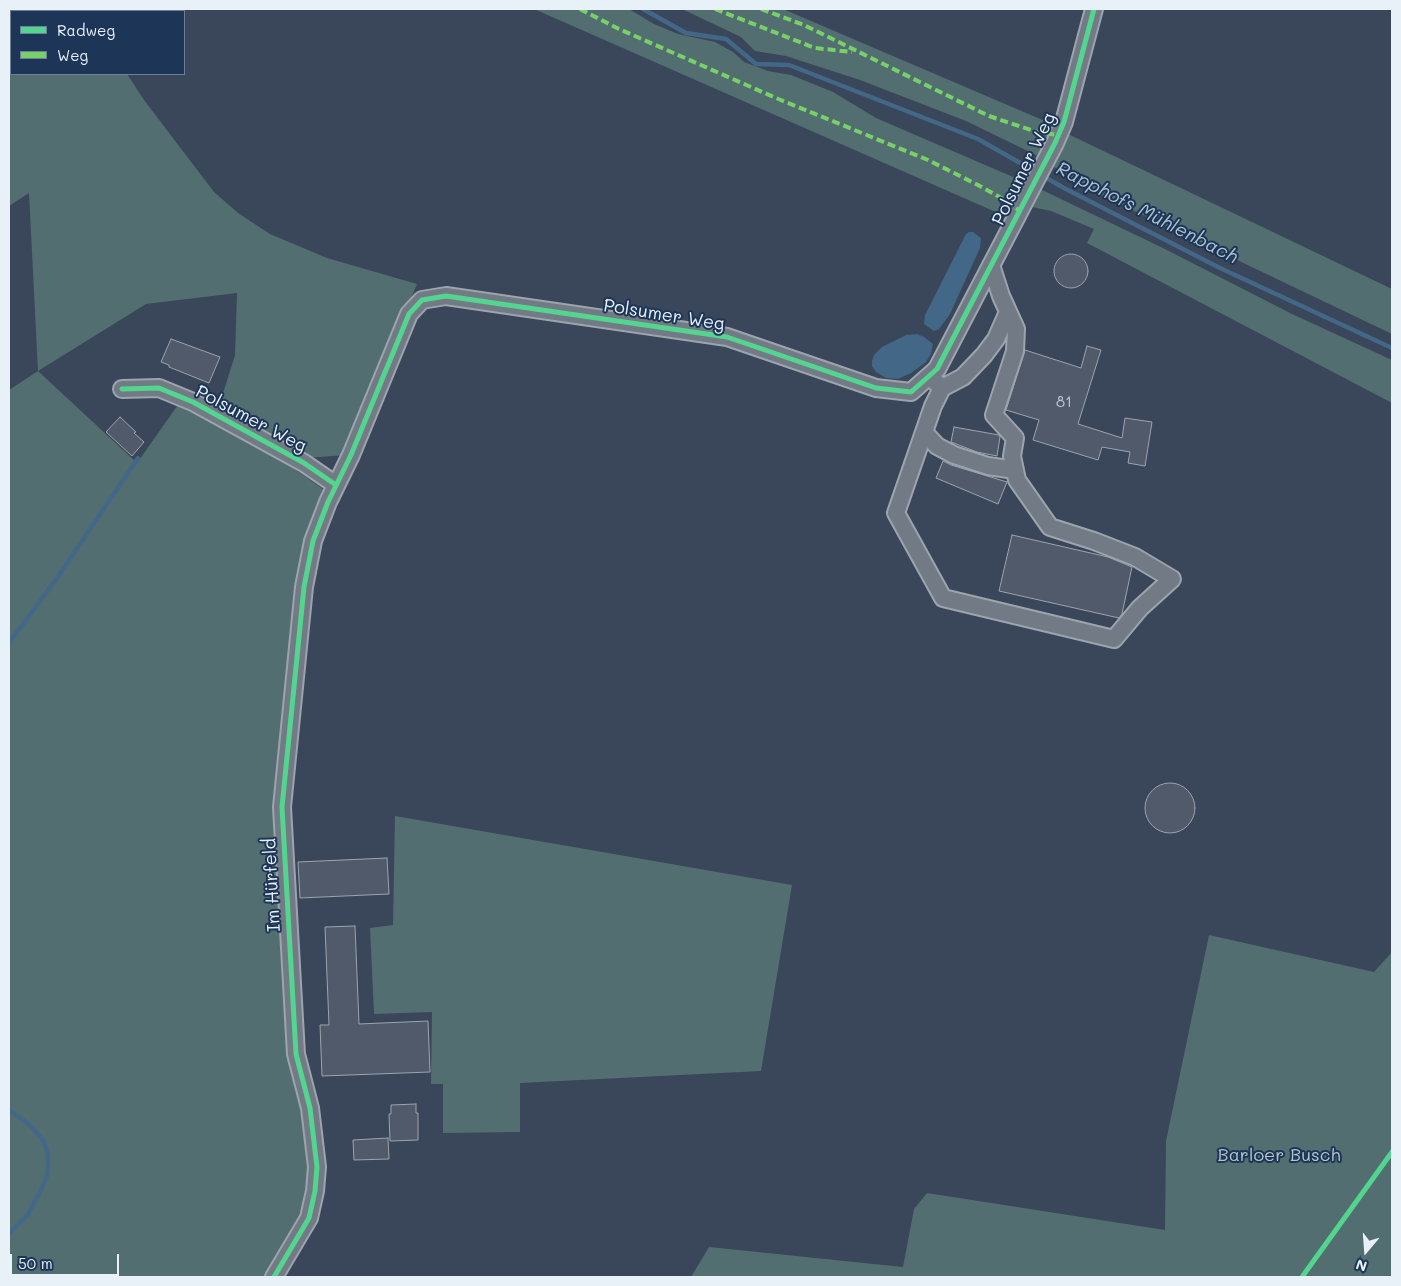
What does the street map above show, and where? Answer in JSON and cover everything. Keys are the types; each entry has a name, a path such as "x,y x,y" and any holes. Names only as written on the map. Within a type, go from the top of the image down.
{"street":[{"name":"Polsumer Weg","path":"122,389 159,388 193,402 304,463 336,485 351,454 409,314 422,300 446,296 726,337 876,388 911,392 937,369 1055,144 1064,122 1094,9"},
{"path":"991,265 1016,329 1015,350 994,415 1015,438 1012,456 1017,480 1050,527 1135,557 1172,579 1140,608 1114,638 943,598 896,513 933,406 942,388 963,377 984,355 996,339 1008,312"},
{"path":"929,376 942,388"},
{"path":"924,432 937,446 954,456 988,466 1015,470"},
{"name":"Im Hürfeld","path":"274,1277 309,1218 315,1191 317,1168 310,1108 296,1054 282,807 304,587 313,541 336,485"}],"green space":[{"path":"9,9 100,9 10,10 10,75 128,75 144,100 214,192 238,213 270,234 327,258 417,284 346,455 307,458 275,455 327,492 279,778 310,1134 309,1206 271,1277 9,1277 9,390 38,371 29,193 9,206","holes":["237,293 235,355 215,419 180,402 137,463 38,371 146,304"]},
{"path":"534,9 629,9 654,24 678,34 715,42 733,52 744,62 768,71 791,75 833,92 876,118 1027,183 1017,203 1006,194 999,202 1007,217"},
{"path":"682,9 783,9 1052,124 1048,142 1040,157 966,121 860,80 786,56 755,51 741,37"},
{"path":"1068,134 1392,289 1392,334 1078,184 1051,165"},
{"path":"1038,188 1163,248 1292,314 1392,360 1392,403 1087,243 1094,229 1051,211 1028,206"},
{"path":"395,816 792,885 761,1071 520,1083 520,1132 443,1133 443,1084 431,1084 432,1012 374,1014 370,928 393,925"},
{"name":"Barloer Busch","path":"1209,935 1374,972 1392,952 1392,1277 691,1277 709,1247 903,1267 914,1209 927,1193 1165,1230 1166,1141"}],"water":[{"path":"973,232 981,238 980,248 950,314 939,329 934,331 924,324 925,315 966,234"},
{"path":"917,334 933,344 931,354 926,362 911,373 898,379 886,378 876,372 872,366 872,361 874,355 882,347 906,335"}],"building":[{"path":"1071,254 1083,259 1088,271 1083,283 1071,288 1059,283 1054,271 1059,259"},
{"path":"171,339 220,357 209,383 161,362"},
{"path":"1087,346 1101,350 1078,424 1122,438 1125,418 1152,422 1145,466 1128,463 1130,452 1102,447 1098,460 1033,440 1039,420 1006,410 1025,350 1081,368"},
{"path":"120,417 144,442 132,456 106,432"},
{"path":"954,427 999,435 997,456 977,452 951,442"},
{"path":"943,461 1007,482 998,504 936,478"},
{"path":"1012,535 1108,557 1132,567 1122,614 1119,618 999,591"},
{"path":"1165,783 1175,783 1188,790 1195,803 1195,813 1188,826 1175,833 1165,833 1156,829 1149,822 1145,813 1145,803 1149,794 1156,787"},
{"path":"387,858 389,894 300,898 298,862"},
{"path":"355,926 359,1024 428,1021 430,1072 322,1076 320,1025 329,1025 325,927"},
{"path":"416,1104 418,1140 390,1141 389,1114 391,1114 391,1105"},
{"path":"388,1138 389,1159 354,1160 353,1140"}],"waterway":[{"name":"Rapphofs Mühlenbach","path":"643,9 686,33 726,39 756,64 789,65 978,139 1064,188 1220,268 1392,348"},
{"path":"9,643 57,578 138,458"},
{"path":"9,1110 31,1126 43,1140 48,1154 48,1173 40,1192 28,1214 9,1234"}],"marked path":[{"path":"580,9 619,29 776,98 928,160 978,185 1020,211"},
{"path":"715,9 815,48 852,52"},
{"path":"761,9 804,25 989,116 1037,132 1058,135"}],"cycle path":[{"path":"274,1277 309,1218 315,1191 317,1167 310,1108 296,1054 282,807 304,587 313,541 328,502 351,455 409,314 422,300 446,296 727,337 876,388 911,392 937,369 1055,143 1064,122 1094,9"},
{"path":"122,389 159,388 193,402 304,463 336,485"},
{"path":"1302,1277 1392,1152"}]}
